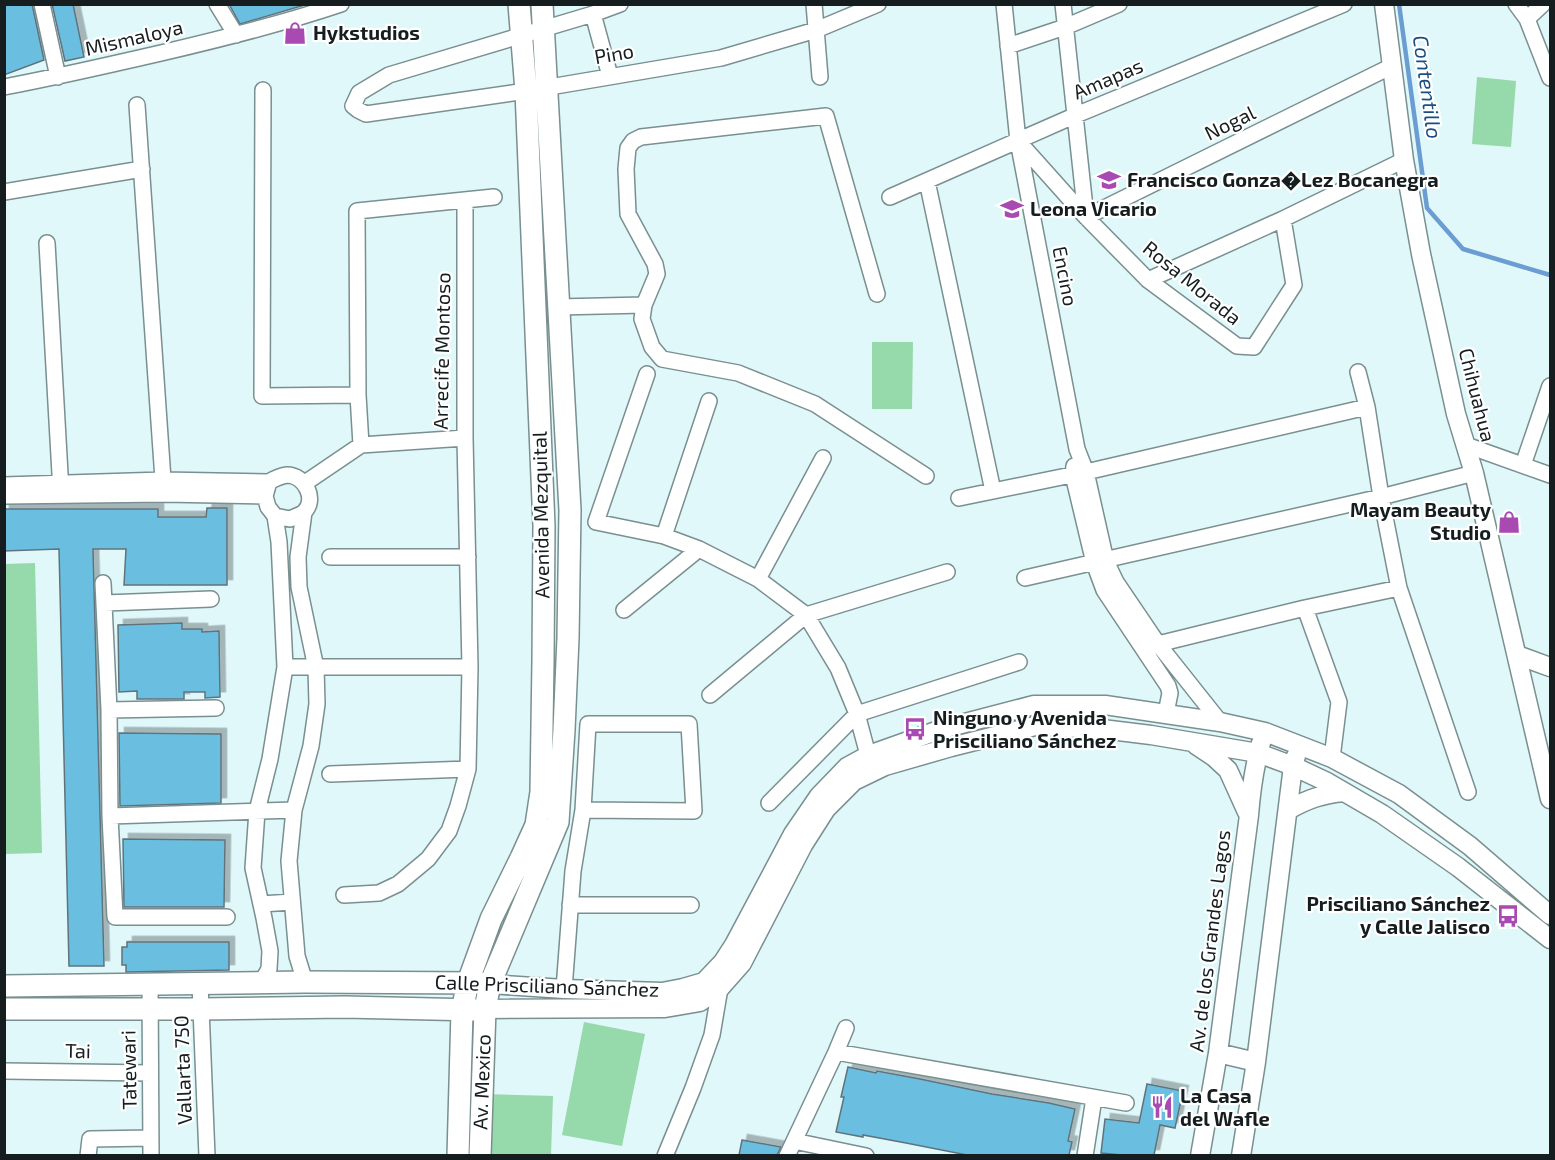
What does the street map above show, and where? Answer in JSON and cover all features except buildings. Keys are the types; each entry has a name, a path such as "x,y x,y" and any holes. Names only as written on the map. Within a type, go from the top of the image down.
{"main road":[{"name":"Avenida Mezquital","path":"485,1009 490,984 558,822 565,718 570,510 558,306 536,89 521,35 519,4"},
{"name":"Avenida Mezquital","path":"462,1011 468,982 491,919 536,825 541,792 544,526 536,89 543,29 542,4"},
{"name":"Calle Prisciliano Sánchez","path":"4,986 305,982 490,984"},
{"name":"Calle Prisciliano Sánchez","path":"4,1009 345,1007 462,1011 485,1009"},
{"name":"Av. Mexico","path":"480,1155 485,1009"},
{"name":"Av. Mexico","path":"458,1155 462,1011"}],"street":[{"path":"42,4 58,77"},
{"path":"217,4 236,35"},
{"name":"Mismaloya","path":"4,87 58,77 236,35 314,8 341,4"},
{"path":"521,35 620,4"},
{"path":"814,4 820,77"},
{"name":"Pino","path":"521,35 389,75 358,93 353,106 366,114 721,58 816,30 878,4"},
{"name":"Encino","path":"1004,4 1018,141 1077,448 1079,474"},
{"path":"1063,4 1086,217"},
{"path":"1008,46 1065,27 1119,4"},
{"name":"Amapas","path":"890,197 1076,115 1344,4"},
{"name":"Chihuahua","path":"1384,4 1404,160 1421,254 1456,414 1474,473 1550,793"},
{"path":"1516,4 1527,19 1551,78"},
{"path":"1527,19 1543,4"},
{"path":"593,14 610,76"},
{"name":"Nogal","path":"1086,217 1392,66"},
{"path":"263,90 262,396 358,395"},
{"path":"137,105 163,487"},
{"path":"877,294 826,116 640,137 628,148 626,169 628,214 655,264 657,274 644,305 642,319 652,347 662,359 738,373 815,404 926,476"},
{"name":"Rosa Morada","path":"1018,141 1086,217 1148,280 1237,346 1254,347 1294,285 1283,219"},
{"path":"1148,280 1283,219 1404,160"},
{"path":"4,192 142,169"},
{"path":"927,181 993,492"},
{"path":"305,483 361,445 358,395 357,211 494,197"},
{"name":"Arrecife Montoso","path":"361,445 465,438 465,200"},
{"path":"47,243 60,489"},
{"path":"558,306 644,305"},
{"path":"1358,372 1399,588 1468,792"},
{"path":"646,374 596,522 663,536 699,549 758,579 806,615 838,668 857,714 871,763"},
{"path":"1523,465 1551,386"},
{"path":"663,536 709,401"},
{"path":"959,498 1079,474 1366,407"},
{"path":"344,895 379,893 398,884 428,859 449,831 468,769 470,667 465,438"},
{"path":"1466,445 1551,475"},
{"path":"758,579 823,458"},
{"path":"1025,579 1381,497 1474,473"},
{"path":"1079,474 1100,562 1116,582 1151,647 1168,686 1170,693 1166,713"},
{"path":"4,485 60,489 163,487 267,489 279,477 288,475 305,483 309,493 309,503 304,512 298,556 299,587 316,668 317,704 311,746 294,810 289,861 297,956 305,982"},
{"path":"4,496 60,489"},
{"path":"261,983 269,969 270,951 253,868 257,811 270,759 285,667 280,561 275,516 268,507 267,489"},
{"path":"275,516 290,519 304,512"},
{"path":"624,610 699,549"},
{"path":"330,557 468,557"},
{"path":"710,695 806,615 947,572"},
{"path":"103,583 115,917 227,917"},
{"path":"1151,647 1305,608 1399,588"},
{"path":"105,603 211,599"},
{"path":"1305,608 1339,702 1332,758"},
{"path":"1151,647 1220,722"},
{"path":"1517,655 1551,667"},
{"path":"770,803 857,714 1019,662"},
{"path":"285,667 470,667"},
{"name":"Calle Prisciliano Sánchez","path":"485,1009 665,1008 700,1002 720,988 742,963 803,844 826,809 871,763 942,729 1035,705 1105,705 1220,722 1265,732 1332,758 1399,794 1470,846 1551,915"},
{"path":"109,710 216,708"},
{"path":"564,989 573,872 583,810 588,724 689,724 694,811 583,810"},
{"name":"Calle Prisciliano Sánchez","path":"490,984 662,992 704,982 723,962 734,945 793,834 819,796 847,767 951,747 1035,726 1102,729 1190,741 1258,753 1293,766 1382,814 1458,867 1551,939"},
{"name":"Av. de los Grandes Lagos","path":"1200,1155 1218,1053 1252,783 1265,732"},
{"path":"1190,741 1214,757 1228,770 1249,815"},
{"path":"1241,1155 1256,1062 1293,766 1299,745"},
{"path":"330,774 468,769"},
{"path":"1288,810 1321,795 1344,792"},
{"path":"110,816 294,810"},
{"path":"261,904 292,902"},
{"path":"570,905 691,905"},
{"name":"Tatewari","path":"150,984 151,1155"},
{"name":"Vallarta 750","path":"200,984 207,1155"},
{"path":"665,1155 712,1035 720,988"},
{"path":"787,1155 846,1028"},
{"path":"836,1052 1126,1103"},
{"path":"1218,1053 1256,1062"},
{"name":"Tai","path":"4,1071 150,1073"},
{"path":"1085,1155 1094,1098"},
{"path":"88,1155 90,1139 151,1138"},
{"path":"794,1141 866,1155"}],"green space":[{"path":"1477,77 1516,81 1511,147 1472,144"},
{"path":"872,342 913,342 912,409 872,409"},
{"path":"35,563 42,853 5,854 5,564"},
{"path":"584,1022 645,1034 622,1146 562,1135"},
{"path":"483,1094 553,1096 551,1155 482,1156"}],"waterway":[{"name":"Contentillo","path":"1399,4 1427,208 1463,249 1550,275"}],"place":[{"name":"Hykstudios","path":"295,33"},
{"name":"Francisco Gonza�Lez Bocanegra","path":"1109,180"},
{"name":"Leona Vicario","path":"1012,209"},
{"name":"Mayam Beauty Studio","path":"1509,522"},
{"name":"Ninguno y Avenida Prisciliano Sánchez","path":"915,729"},
{"name":"Prisciliano Sánchez y Calle Jalisco","path":"1508,916"},
{"name":"La Casa del Wafle","path":"1162,1107"}]}
